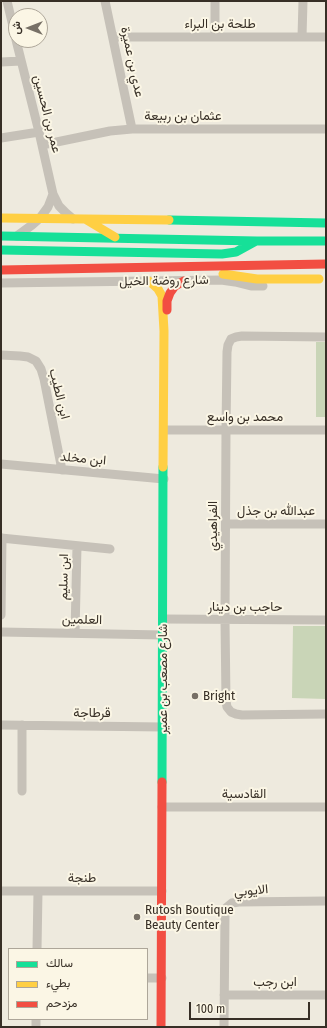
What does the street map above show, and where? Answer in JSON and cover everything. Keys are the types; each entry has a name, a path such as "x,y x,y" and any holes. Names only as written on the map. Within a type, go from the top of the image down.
{"street":[{"name":"عدي بن عميرة","path":"106,1 132,129"},
{"path":"215,1 215,36"},
{"path":"302,37 303,1"},
{"name":"طلحة بن البراء","path":"114,37 326,37"},
{"name":"عمر بن الحسين","path":"18,48 53,194 59,206 73,219"},
{"path":"1,62 21,61"},
{"name":"عثمان بن ربيعة","path":"42,146 110,131 132,129 326,130"},
{"path":"1,138 39,132"},
{"path":"16,236 40,218 48,207 53,194"},
{"path":"1,218 326,223"},
{"path":"85,219 116,238"},
{"path":"1,236 49,238 326,241"},
{"path":"1,250 222,254 236,252 257,241"},
{"name":"شارع روضة الخيل","path":"5,270 326,264"},
{"path":"144,267 170,272 234,275 257,279 322,279"},
{"path":"1,276 5,270"},
{"name":"شارع روضة الخيل","path":"1,283 221,280 254,286 296,286 322,279"},
{"name":"شارع مصعب بن عمير","path":"149,281 158,289 162,296 164,331 161,1027"},
{"name":"شارع مصعب بن عمير","path":"164,331 170,293 175,286 184,281"},
{"name":"الفراهيدي","path":"326,336 242,336 231,339 228,345 225,620 226,701 231,712 242,715 326,714"},
{"name":"ابن الطيب","path":"1,355 28,357 36,361 41,369 62,470"},
{"name":"محمد بن واسع","path":"164,430 326,430"},
{"name":"ابن مخلد","path":"1,464 164,479"},
{"name":"عبدالله بن جذل","path":"226,524 326,524"},
{"name":"ابن سليم","path":"1,615 1,538 110,549"},
{"name":"ابن سليم","path":"75,633 77,546"},
{"name":"حاجب بن دينار","path":"163,619 326,620"},
{"name":"العلمين","path":"1,632 163,635"},
{"name":"قرطاجة","path":"1,725 162,727"},
{"path":"22,726 22,791"},
{"name":"القادسية","path":"162,807 326,807"},
{"name":"طنجة","path":"1,891 162,891"},
{"path":"37,948 38,891"},
{"name":"الايوبي","path":"224,1027 226,908 232,903 239,902 326,902"},
{"path":"148,978 162,978"},
{"name":"ابن رجب","path":"224,995 326,995"}],"green space":[{"path":"316,342 326,342 326,417 316,417"},
{"path":"293,626 326,626 326,699 292,698"}],"traffic: fast":[{"path":"169,220 326,223"},
{"path":"1,236 326,241"},
{"path":"1,250 222,254 236,252 256,241"},
{"path":"162,782 163,467"}],"traffic: slow":[{"path":"1,218 169,220"},
{"path":"85,219 115,237"},
{"path":"223,274 257,279 319,279"},
{"path":"149,281 158,289 162,296 164,331 163,467"}],"traffic: jam":[{"path":"1,270 326,264"},
{"path":"167,310 167,301 170,293 175,286 184,281"},
{"path":"161,1027 162,782"}],"place":[{"name":"Bright","path":"195,696"},
{"name":"Rutosh Boutique Beauty Center","path":"137,917"}]}
